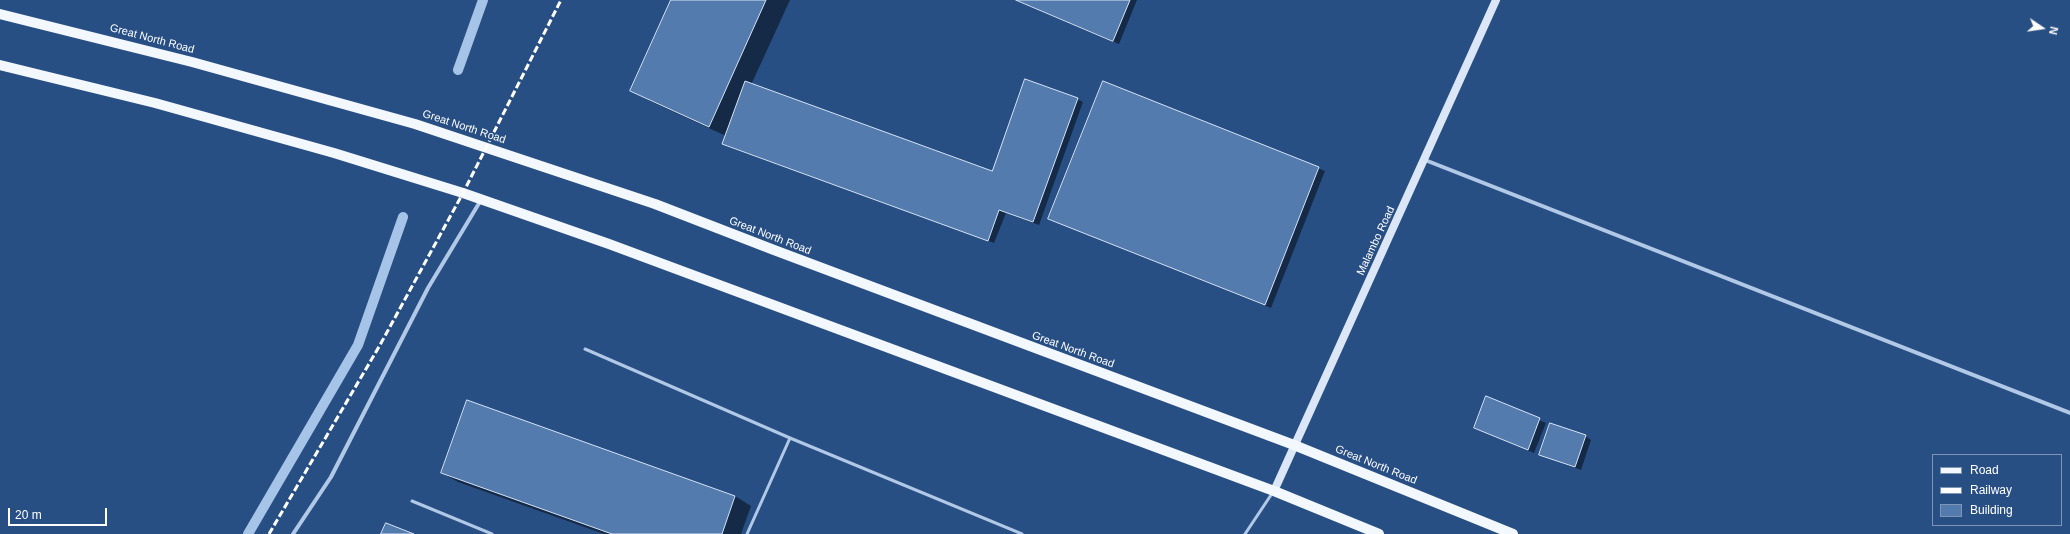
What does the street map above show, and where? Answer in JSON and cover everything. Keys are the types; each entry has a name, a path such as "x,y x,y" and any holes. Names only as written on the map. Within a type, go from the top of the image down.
{"main road":[{"name":"Great North Road","path":"0,14 200,64 415,124 495,149 655,204 781,253 1294,445 1513,534"},
{"path":"0,65 155,103 304,145 482,200 609,244 1274,491 1379,534"}],"street":[{"name":"Malambo Road","path":"1274,491 1425,160 1496,0"},
{"path":"1425,160 2070,413"},
{"path":"293,534 331,477 428,288 482,200"}],"lane":[{"path":"585,349 790,438 1022,534"},
{"path":"747,534 790,438"},
{"path":"1245,534 1274,491"},
{"path":"412,501 492,534"}],"building":[{"path":"671,0 766,0 709,127 630,91"},
{"path":"1016,0 1130,0 1113,41"},
{"path":"1025,79 1078,98 1033,222 999,210 988,241 722,144 745,81 992,171"},
{"path":"1103,81 1319,167 1265,305 1048,219"},
{"path":"1486,396 1540,418 1528,450 1474,428"},
{"path":"467,400 735,496 722,534 612,534 441,473"},
{"path":"1550,423 1586,435 1575,467 1539,455"},
{"path":"386,523 414,534 381,534"}],"waterway":[{"path":"458,70 483,0"},
{"path":"248,534 358,345 403,217"}],"railway":[{"path":"269,534 380,345 463,193 561,0"}]}
